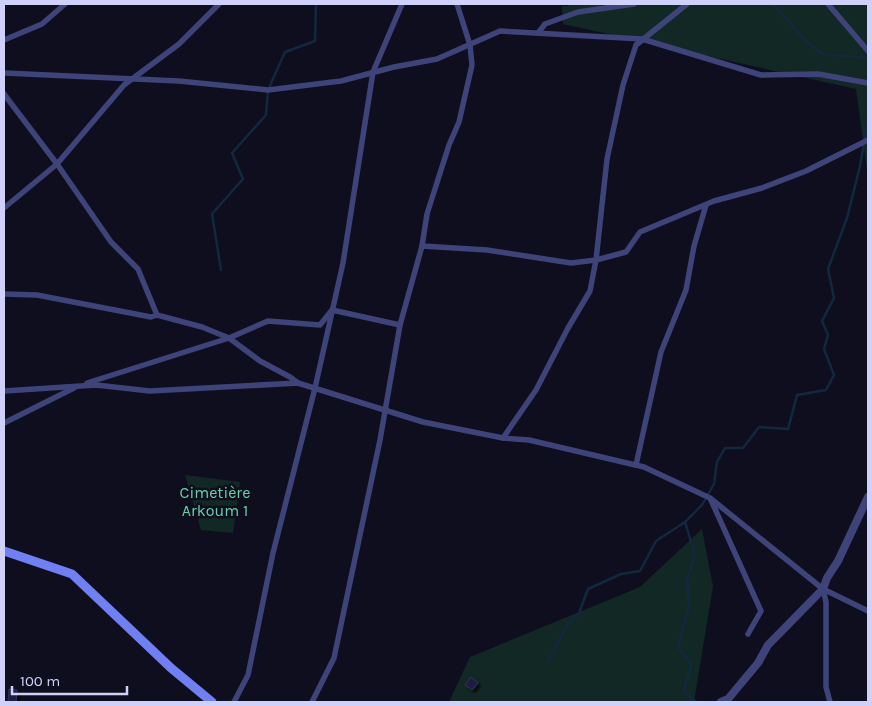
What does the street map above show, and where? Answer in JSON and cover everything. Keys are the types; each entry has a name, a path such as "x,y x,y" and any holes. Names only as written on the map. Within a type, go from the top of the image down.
{"main road":[{"path":"4,551 72,574 171,668 212,702"}],"street":[{"path":"4,40 42,24 65,4"},
{"path":"4,208 57,164 124,85 179,44 219,4"},
{"path":"234,702 248,676 273,553 315,388 343,263 373,72 402,4"},
{"path":"312,702 334,658 380,440 400,325 422,246 427,214 449,145 459,122 472,65 470,45 457,4"},
{"path":"538,33 544,24 578,12 634,4"},
{"path":"504,438 536,390 568,328 590,291 596,260 607,159 623,85 636,45 687,4"},
{"path":"828,4 868,51"},
{"path":"4,73 132,80 179,80 268,90 340,81 394,67 437,60 500,31 642,39 761,75 818,74 868,83"},
{"path":"4,94 57,164 111,242 138,269 157,315"},
{"path":"422,246 487,250 571,263 596,260 626,252 640,232 706,205 762,188 806,171 868,140"},
{"path":"636,465 661,352 686,290 694,246 706,205"},
{"path":"4,294 37,295 151,317 157,315 202,327 229,338 260,361 298,383"},
{"path":"332,310 400,325"},
{"path":"4,423 77,386 229,338 268,321 320,325 332,310"},
{"path":"4,391 96,385 150,391 298,383 423,422 504,438 529,440 644,467 710,498 823,589 868,611"},
{"path":"726,701 758,662 768,645 823,589 868,497"},
{"path":"710,498 760,610 748,634"},
{"path":"823,589 826,602 826,687 830,702"}],"green space":[{"path":"568,4 868,4 868,177 856,89 563,24 562,6 568,6"},
{"name":"Cimetière Arkoum 1","path":"185,475 240,482 233,533 201,530"},
{"path":"702,529 713,586 694,702 449,702 470,657 640,587"}],"building":[{"path":"471,677 478,683 472,690 465,685"},
{"path":"9,689 17,690 16,702 8,702"}],"waterway":[{"path":"221,270 212,214 243,179 232,153 266,115 268,90 285,52 315,41 316,4"},
{"path":"773,4 806,41 822,54 868,58"},
{"path":"548,662 567,625 579,613 588,589 621,574 640,571 656,541 685,522 702,505 714,484 717,462 725,448 743,448 759,427 788,429 797,395 826,390 834,375 824,349 828,335 822,321 834,298 828,269 847,218 860,166 868,119"},
{"path":"685,522 695,555 687,580 689,606 678,647 691,664 684,691 696,702"}]}
